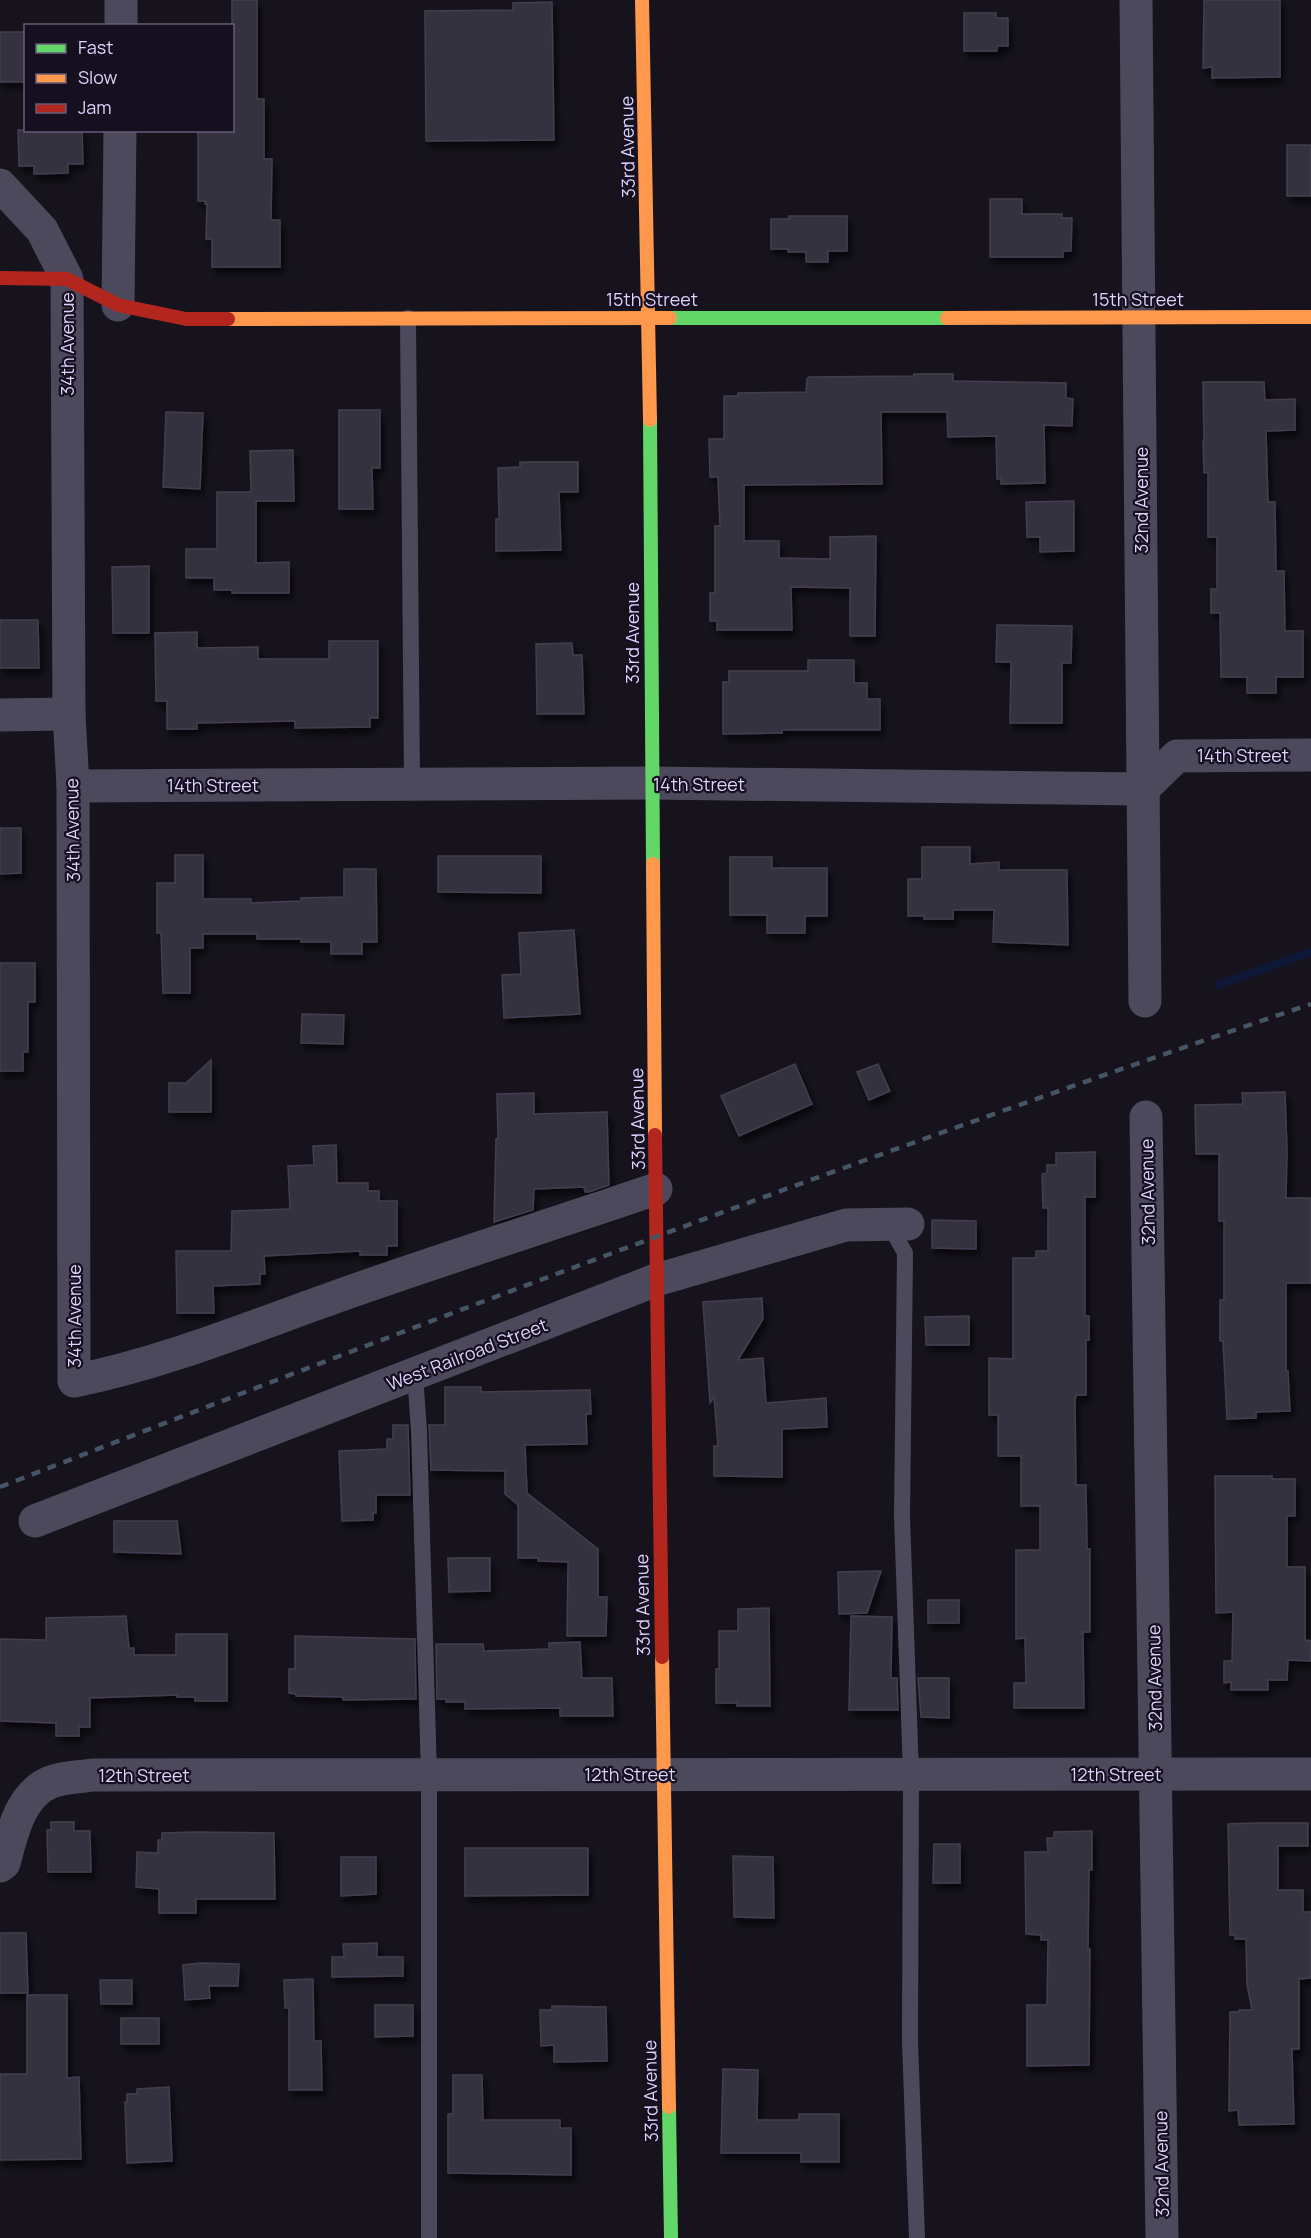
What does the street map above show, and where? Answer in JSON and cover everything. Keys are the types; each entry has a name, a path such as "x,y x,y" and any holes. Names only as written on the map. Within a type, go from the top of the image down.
{"street":[{"path":"121,0 121,24"},
{"name":"33rd Avenue","path":"642,0 649,317 656,1280 671,2238"},
{"name":"32nd Avenue","path":"1136,0 1145,1001"},
{"path":"118,305 120,132"},
{"path":"0,184 42,230 67,279"},
{"name":"15th Street","path":"0,278 67,279 118,305 186,319 1311,316"},
{"name":"34th Avenue","path":"67,279 69,714 73,786 74,1381 116,1372 172,1354 423,1266 656,1189"},
{"path":"0,715 69,714"},
{"name":"14th Street","path":"73,786 651,783 1143,789 1177,756 1311,755"},
{"name":"32nd Avenue","path":"1146,1118 1162,2238"},
{"name":"West Railroad Street","path":"35,1521 656,1280 846,1225 898,1224"},
{"name":"12th Street","path":"0,1866 4,1863 14,1829 28,1798 51,1782 93,1775 1311,1774"}],"lane":[{"path":"408,318 412,784"},
{"path":"898,1224 905,1253 902,1517 911,1774 910,2041 917,2238"},
{"path":"415,1374 419,1431 429,1775 429,2238"}],"building":[{"path":"232,0 257,0 257,99 264,99 264,159 272,159 271,220 280,220 280,267 212,267 212,239 206,239 207,204 205,201 198,201 198,132 234,132 234,24 232,24"},
{"path":"1204,0 1280,0 1280,77 1212,78 1212,67 1203,68"},
{"path":"552,2 554,140 426,141 425,11 513,10 513,3"},
{"path":"964,13 996,13 996,18 1008,18 1008,46 997,46 997,51 964,51"},
{"path":"0,32 24,32 24,82 0,82"},
{"path":"18,130 24,130 24,132 82,132 83,164 68,164 68,173 34,174 34,166 19,166"},
{"path":"1287,145 1311,145 1311,196 1287,196"},
{"path":"990,199 1022,199 1022,214 1062,214 1062,218 1072,218 1071,251 1063,251 1063,257 990,257"},
{"path":"789,216 847,216 847,251 828,251 828,262 806,262 806,252 771,249 771,219 789,219"},
{"path":"914,374 953,374 953,381 1066,383 1066,398 1073,399 1072,426 1044,425 1045,483 1001,484 1001,479 997,479 996,436 948,437 947,412 881,412 882,484 744,485 744,541 779,541 779,558 830,559 830,537 876,536 875,636 850,636 850,588 791,587 792,630 717,630 717,621 710,621 710,593 715,593 715,526 720,526 718,477 710,477 709,439 724,439 724,396 738,396 738,393 806,392 809,377 914,376"},
{"path":"1203,382 1264,382 1265,400 1295,399 1295,430 1266,431 1268,502 1275,502 1276,571 1284,571 1285,631 1303,631 1303,677 1276,677 1276,693 1247,693 1247,677 1221,677 1220,613 1211,613 1211,589 1217,589 1217,537 1208,537 1208,472 1204,473"},
{"path":"339,410 380,410 380,468 372,468 373,509 339,509"},
{"path":"166,412 203,413 200,489 163,487"},
{"path":"293,450 294,501 256,501 256,563 289,562 289,593 232,593 232,590 214,590 214,578 186,578 186,549 217,549 217,492 251,492 250,451"},
{"path":"520,462 578,462 578,492 559,492 561,550 496,551 496,519 499,519 498,468 520,467"},
{"path":"1074,501 1074,551 1040,552 1040,537 1027,537 1026,502"},
{"path":"149,566 149,633 113,633 112,567"},
{"path":"0,620 38,620 39,668 0,668"},
{"path":"997,625 1072,626 1071,663 1062,663 1062,723 1010,723 1011,662 996,662"},
{"path":"197,632 197,648 258,647 258,659 329,659 329,641 378,641 378,718 370,718 370,727 295,728 295,721 197,723 197,729 167,729 167,701 156,701 155,633"},
{"path":"572,643 573,655 582,655 584,714 537,714 536,644"},
{"path":"808,660 854,660 854,683 867,683 867,699 880,699 880,730 782,730 782,733 723,734 723,682 729,682 729,671 808,671"},
{"path":"0,828 21,828 21,873 0,874"},
{"path":"922,847 970,847 970,864 999,862 999,870 1067,870 1068,945 993,942 994,910 953,910 953,919 924,919 924,916 908,916 908,879 922,879"},
{"path":"175,855 203,855 203,899 251,899 251,903 344,897 344,869 376,869 377,942 362,942 362,954 331,954 331,942 257,939 257,934 203,934 203,948 190,948 190,993 163,993 161,933 157,933 157,883 175,883"},
{"path":"438,856 541,856 541,893 438,892"},
{"path":"730,857 772,857 772,868 827,868 827,916 805,916 805,933 767,933 767,915 730,915"},
{"path":"574,930 580,1014 504,1018 502,975 521,974 519,933"},
{"path":"0,963 35,963 35,1002 28,1002 28,1052 23,1052 23,1071 0,1071"},
{"path":"302,1014 344,1015 343,1044 301,1043"},
{"path":"211,1060 211,1112 169,1112 169,1083 186,1083"},
{"path":"795,1064 812,1104 739,1136 721,1096"},
{"path":"878,1064 890,1091 869,1100 857,1072"},
{"path":"1285,1092 1286,1198 1311,1198 1311,1283 1286,1283 1286,1371 1288,1371 1290,1411 1256,1412 1256,1418 1227,1419 1223,1341 1220,1341 1220,1300 1224,1300 1224,1221 1219,1221 1219,1154 1196,1154 1195,1105 1243,1104 1242,1093"},
{"path":"534,1093 534,1114 607,1112 609,1185 589,1192 585,1192 584,1187 534,1189 533,1210 494,1222 496,1139 498,1139 497,1094"},
{"path":"336,1145 337,1183 368,1183 368,1191 379,1191 379,1201 397,1201 397,1246 387,1246 387,1255 360,1255 360,1251 264,1256 265,1274 260,1274 260,1284 213,1286 214,1313 177,1313 176,1251 231,1251 232,1211 290,1209 288,1166 314,1165 313,1146"},
{"path":"1095,1152 1095,1197 1085,1197 1085,1316 1089,1316 1089,1340 1086,1340 1086,1395 1076,1395 1075,1401 1076,1485 1086,1485 1087,1549 1090,1549 1090,1632 1083,1632 1084,1708 1014,1708 1014,1683 1026,1683 1025,1638 1016,1639 1016,1550 1040,1550 1040,1506 1021,1506 1021,1456 998,1456 998,1415 989,1415 989,1358 1013,1359 1013,1258 1036,1258 1036,1251 1048,1251 1048,1208 1043,1208 1042,1174 1047,1173 1047,1165 1056,1165 1056,1153"},
{"path":"932,1220 976,1221 976,1249 932,1248"},
{"path":"762,1298 763,1319 738,1360 763,1358 766,1403 826,1398 827,1427 782,1429 782,1477 714,1476 714,1446 718,1446 714,1397 710,1403 703,1302"},
{"path":"969,1316 969,1345 926,1345 925,1317"},
{"path":"445,1387 481,1387 481,1392 590,1390 591,1414 586,1414 587,1444 525,1445 527,1493 598,1549 598,1597 607,1597 606,1636 567,1636 568,1562 518,1558 518,1505 505,1494 505,1471 431,1470 429,1425 445,1425"},
{"path":"393,1425 408,1425 410,1495 376,1495 376,1513 373,1513 373,1520 342,1521 339,1451 387,1449 387,1439 393,1439"},
{"path":"1215,1476 1272,1476 1272,1479 1295,1479 1295,1516 1287,1516 1287,1567 1305,1567 1305,1640 1311,1641 1311,1661 1288,1660 1287,1680 1268,1680 1268,1690 1231,1690 1231,1682 1224,1683 1224,1661 1232,1661 1233,1612 1216,1613"},
{"path":"114,1521 177,1521 181,1554 114,1552"},
{"path":"448,1558 490,1558 490,1591 449,1592"},
{"path":"881,1571 867,1613 839,1614 838,1572"},
{"path":"928,1600 959,1600 959,1623 928,1623"},
{"path":"769,1608 770,1706 737,1706 737,1703 716,1703 719,1631 738,1631 738,1609"},
{"path":"126,1616 129,1648 134,1648 134,1655 176,1655 176,1634 227,1634 227,1701 195,1701 195,1697 177,1697 177,1695 90,1698 90,1727 79,1727 79,1736 56,1736 56,1723 0,1721 0,1639 46,1640 46,1618"},
{"path":"851,1616 892,1617 891,1678 897,1678 898,1710 849,1710"},
{"path":"295,1636 415,1639 416,1699 343,1700 343,1697 296,1696 296,1694 289,1693 289,1669 295,1669"},
{"path":"580,1642 582,1678 612,1678 613,1716 560,1716 560,1708 465,1709 465,1702 446,1702 446,1699 437,1699 436,1644 483,1644 484,1651 549,1649 549,1643"},
{"path":"918,1678 949,1678 949,1718 921,1717"},
{"path":"51,1822 74,1822 74,1831 90,1831 91,1872 48,1872 47,1830 51,1830"},
{"path":"1308,1823 1308,1846 1278,1846 1278,1890 1303,1890 1303,1912 1311,1912 1311,1978 1299,1979 1299,2049 1292,2049 1294,2124 1239,2125 1238,2110 1229,2111 1230,2012 1252,2010 1247,1984 1246,1939 1235,1939 1235,1935 1230,1935 1228,1824"},
{"path":"1092,1831 1092,1870 1089,1870 1089,2065 1027,2066 1027,2005 1047,2005 1048,1940 1041,1940 1041,1935 1026,1934 1025,1852 1048,1852 1047,1838 1054,1838 1054,1832"},
{"path":"162,1833 274,1833 275,1899 196,1899 196,1913 159,1913 159,1889 136,1887 137,1852 158,1853 158,1840 162,1840"},
{"path":"934,1844 960,1844 960,1883 933,1883"},
{"path":"465,1848 588,1848 588,1895 465,1896"},
{"path":"733,1856 773,1857 774,1918 734,1917"},
{"path":"341,1857 376,1857 376,1894 341,1896"},
{"path":"0,1933 26,1933 28,1993 0,1993"},
{"path":"377,1943 377,1957 403,1957 403,1976 332,1977 332,1957 344,1957 343,1944"},
{"path":"239,1964 238,1986 209,1986 210,1998 185,2000 183,1965"},
{"path":"313,1979 314,2041 321,2041 322,2090 289,2090 289,2008 285,2008 284,1980"},
{"path":"100,1980 132,1980 132,2004 101,2004"},
{"path":"27,1995 67,1995 67,2078 79,2077 81,2159 0,2160 0,2074 27,2074"},
{"path":"375,2005 413,2005 413,2036 375,2037"},
{"path":"552,2006 606,2007 607,2061 554,2062 554,2045 541,2046 540,2010 552,2010"},
{"path":"121,2018 159,2018 159,2044 121,2044"},
{"path":"723,2069 758,2070 757,2120 799,2120 799,2114 839,2114 839,2162 801,2162 801,2153 721,2153"},
{"path":"453,2075 482,2075 483,2120 560,2120 560,2128 571,2128 571,2175 448,2173 448,2114 453,2114"},
{"path":"169,2087 172,2161 127,2163 125,2102 127,2102 127,2094 137,2094 137,2089"}],"waterway":[{"path":"1218,985 1311,952"}],"railway":[{"path":"0,1487 653,1238 981,1119 1311,1004"}],"traffic: fast":[{"path":"670,318 947,318"},
{"path":"650,420 653,864"},
{"path":"669,2107 671,2238"}],"traffic: slow":[{"path":"642,0 650,420"},
{"path":"947,318 1311,317"},
{"path":"228,319 670,318"},
{"path":"653,864 655,1135"},
{"path":"662,1657 669,2107"}],"traffic: jam":[{"path":"0,278 67,279 118,305 186,319 228,319"},
{"path":"655,1135 662,1657"}]}
